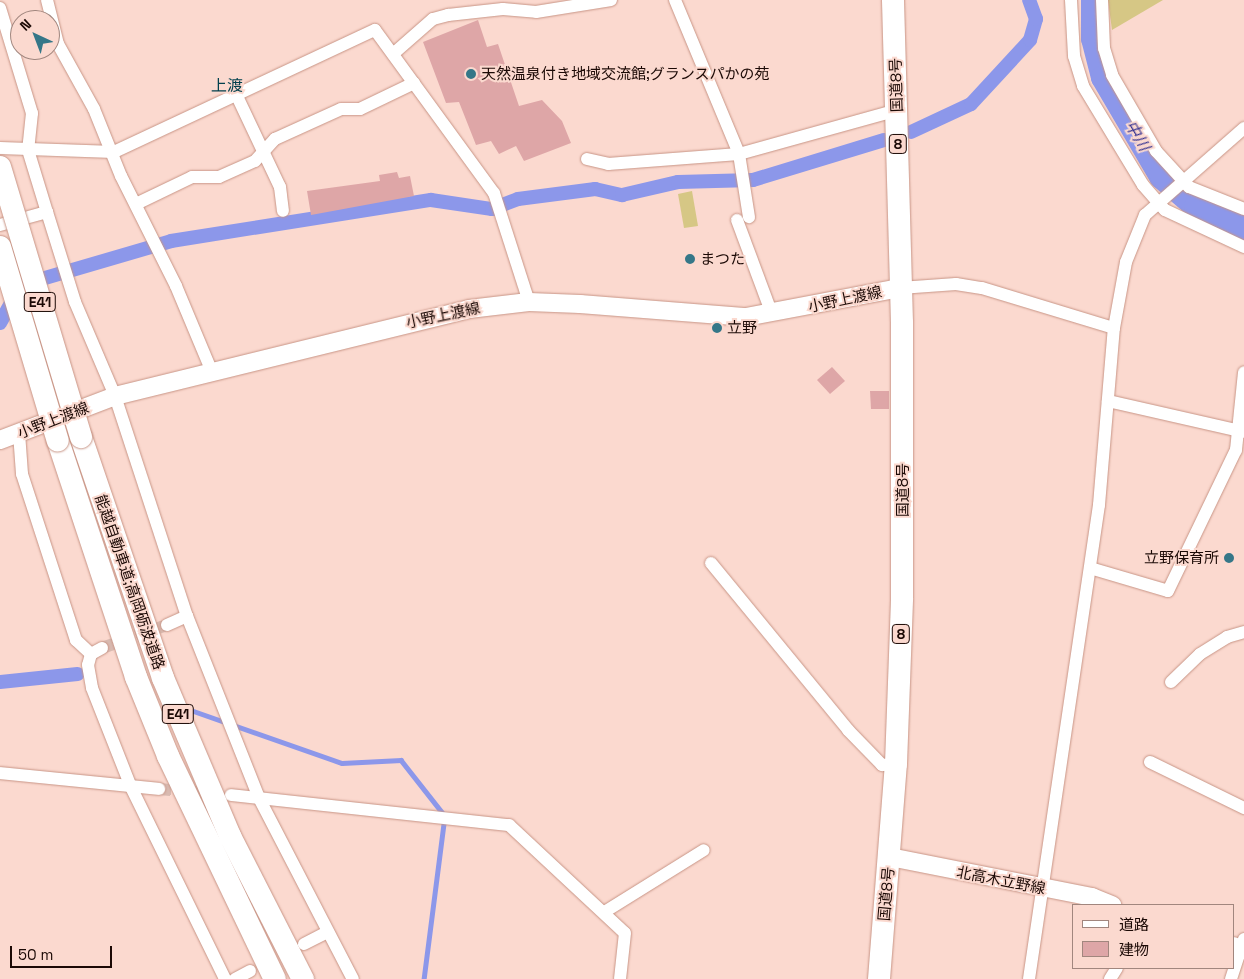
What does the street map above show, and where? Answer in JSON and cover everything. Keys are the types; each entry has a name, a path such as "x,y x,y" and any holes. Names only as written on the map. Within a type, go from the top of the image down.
{"highway":[{"name":"国道8号","path":"879,979 896,764 903,495 898,110 893,0"},
{"name":"能越自動車道;高岡砺波道路","path":"0,167 81,437 163,678 230,836 304,979"},
{"name":"能越自動車道;高岡砺波道路","path":"0,248 58,441 127,650 168,756 276,979"}],"main road":[{"name":"小野上渡線","path":"0,440 115,396 469,309 529,302 746,317 772,314 900,288"},
{"name":"北高木立野線","path":"890,857 1092,897 1110,904"}],"street":[{"path":"47,0 58,44 114,152 212,372"},
{"path":"392,54 433,20 448,15 503,9 536,12 611,0"},
{"path":"675,0 739,154 746,180 743,218 772,314"},
{"path":"1071,0 1074,56 1083,86 1166,210 1244,247"},
{"path":"1102,0 1104,48 1112,74 1156,151 1180,181 1189,187 1244,208"},
{"path":"0,8 32,113 28,150 46,212 75,302 115,396 187,616 259,798 326,933 353,979"},
{"path":"0,148 114,152 375,30 494,193 529,302"},
{"path":"136,204 192,177 219,177 255,161 274,139 341,109 360,109 414,83"},
{"path":"236,94 280,187 283,211"},
{"path":"587,159 608,164 739,154 898,110"},
{"path":"1029,979 1045,889 1060,754 1090,568 1114,328 1134,233 1160,200 1244,128"},
{"path":"0,225 46,212"},
{"path":"900,288 956,284 982,288 1114,328"},
{"path":"1090,568 1168,590 1236,450 1242,432 1239,390 1244,372"},
{"path":"1108,401 1242,432"},
{"path":"19,433 22,474 76,640 91,654 92,688 131,788 225,979"},
{"path":"711,563 802,668 848,730 882,765 896,764"},
{"path":"167,625 187,616"},
{"path":"1171,682 1200,654 1227,637 1244,632"},
{"path":"91,654 102,648"},
{"path":"1150,762 1244,808"},
{"path":"0,773 159,790"},
{"path":"231,795 509,825 606,911 625,933 620,979"},
{"path":"606,911 704,850"},
{"path":"304,944 326,933"},
{"path":"1234,968 1240,946"},
{"path":"235,979 250,971"}],"shaded area":[{"path":"1108,0 1163,0 1112,30"},
{"path":"692,191 698,226 684,228 678,194"}],"building":[{"name":"天然温泉付き地域交流館;グランスパかの苑","path":"478,20 487,47 498,44 519,106 542,100 562,121 571,143 524,161 516,146 499,154 491,141 476,145 459,102 446,103 423,42"},
{"path":"397,172 399,178 410,176 414,196 311,215 307,191 380,181 379,175"},
{"path":"832,367 845,381 830,394 817,380"},
{"path":"870,391 889,391 889,409 871,409"}],"waterway":[{"path":"911,132 971,104 1030,40 1036,19 1029,0"},
{"name":"中川","path":"1093,0 1093,38 1103,77 1161,176 1196,206 1244,229"},
{"path":"0,323 21,285 171,241 431,200 492,209 518,199 595,189 622,195 678,182 753,180 884,140"},
{"path":"0,682 78,674"},
{"path":"185,708 342,763 401,760 445,816 424,979"}],"tunnel":[{"path":"102,648 167,625"},
{"path":"159,789 216,794"}],"place":[{"name":"天然温泉付き地域交流館;グランスパかの苑","path":"471,74"},
{"name":"まつた","path":"690,259"},
{"name":"立野","path":"717,328"},
{"name":"立野保育所","path":"1229,558"}],"district":[{"name":"上渡","path":"227,86"}]}
